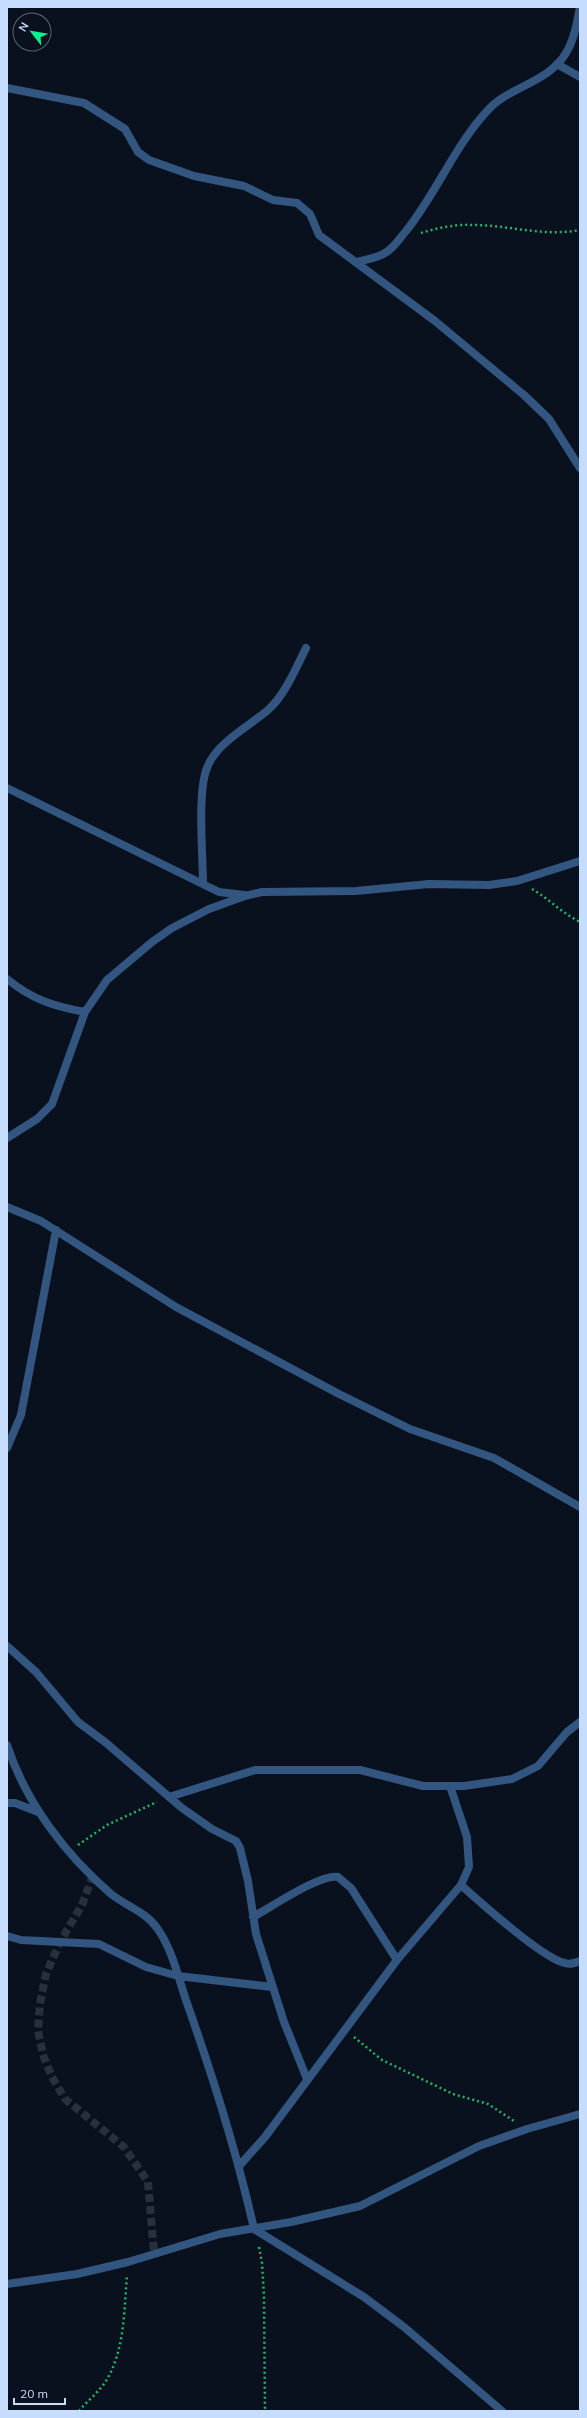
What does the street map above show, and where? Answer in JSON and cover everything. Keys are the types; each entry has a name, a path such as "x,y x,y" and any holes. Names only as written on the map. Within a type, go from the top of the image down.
{"street":[{"path":"356,262 386,253 399,239 431,198 486,112 498,100 543,76 557,64 566,53 572,39 580,7"},
{"path":"557,64 580,77"},
{"path":"7,88 84,103 124,129 138,152 149,160 165,167 244,186 273,200 297,203 310,214 319,235 447,331 524,395 549,419 580,468"},
{"path":"203,884 202,793 207,767 211,758 273,704 298,665 306,648"},
{"path":"7,788 219,892 245,896"},
{"path":"7,1138 37,1119 52,1104 85,1012 107,980 152,942 172,928 209,909 245,896 277,891 356,892 429,884 488,885 518,880 580,861"},
{"path":"7,978 34,999 60,1007 85,1012"},
{"path":"7,1207 41,1221 176,1307 215,1329 410,1429 494,1458 580,1507"},
{"path":"7,1448 21,1415 56,1230"},
{"path":"7,1646 36,1672 78,1722 169,1797 212,1830 236,1841 240,1848 248,1881 256,1934 272,1987 306,2079"},
{"path":"169,1797 245,1772 293,1769 360,1770 423,1786 464,1786 512,1779 538,1766 567,1732 580,1722"},
{"path":"7,1745 16,1771 38,1812 70,1851 112,1894 148,1918 157,1928 178,1976 214,2079 240,2165 254,2229 364,2297 404,2327 502,2411"},
{"path":"240,2165 265,2138 306,2079 346,2030 397,1960 461,1885 469,1867 468,1837 450,1786"},
{"path":"7,1803 15,1803 38,1812"},
{"path":"253,1917 315,1883 328,1877 338,1877 350,1888 397,1960"},
{"path":"461,1885 508,1924 548,1954 565,1964 580,1961"},
{"path":"7,1936 21,1940 99,1944 146,1967 178,1976 272,1987"},
{"path":"7,2284 77,2274 128,2262 220,2234 254,2229 360,2206 479,2146 527,2129 580,2114"}],"path":[{"path":"399,239 429,231 465,225 556,233 580,230"},
{"path":"518,880 546,898 566,915 580,922"},
{"path":"70,1851 107,1825 137,1810 169,1797"},
{"path":"346,2030 382,2060 453,2094 488,2104 527,2129"},
{"path":"254,2229 262,2262 265,2411"},
{"path":"79,2411 106,2381 118,2348 123,2332 128,2262"}],"tunnel":[{"path":"93,1875 82,1905 60,1942 46,1974 40,2004 38,2030 43,2055 52,2077 65,2099 124,2147 148,2182 154,2253"}]}
